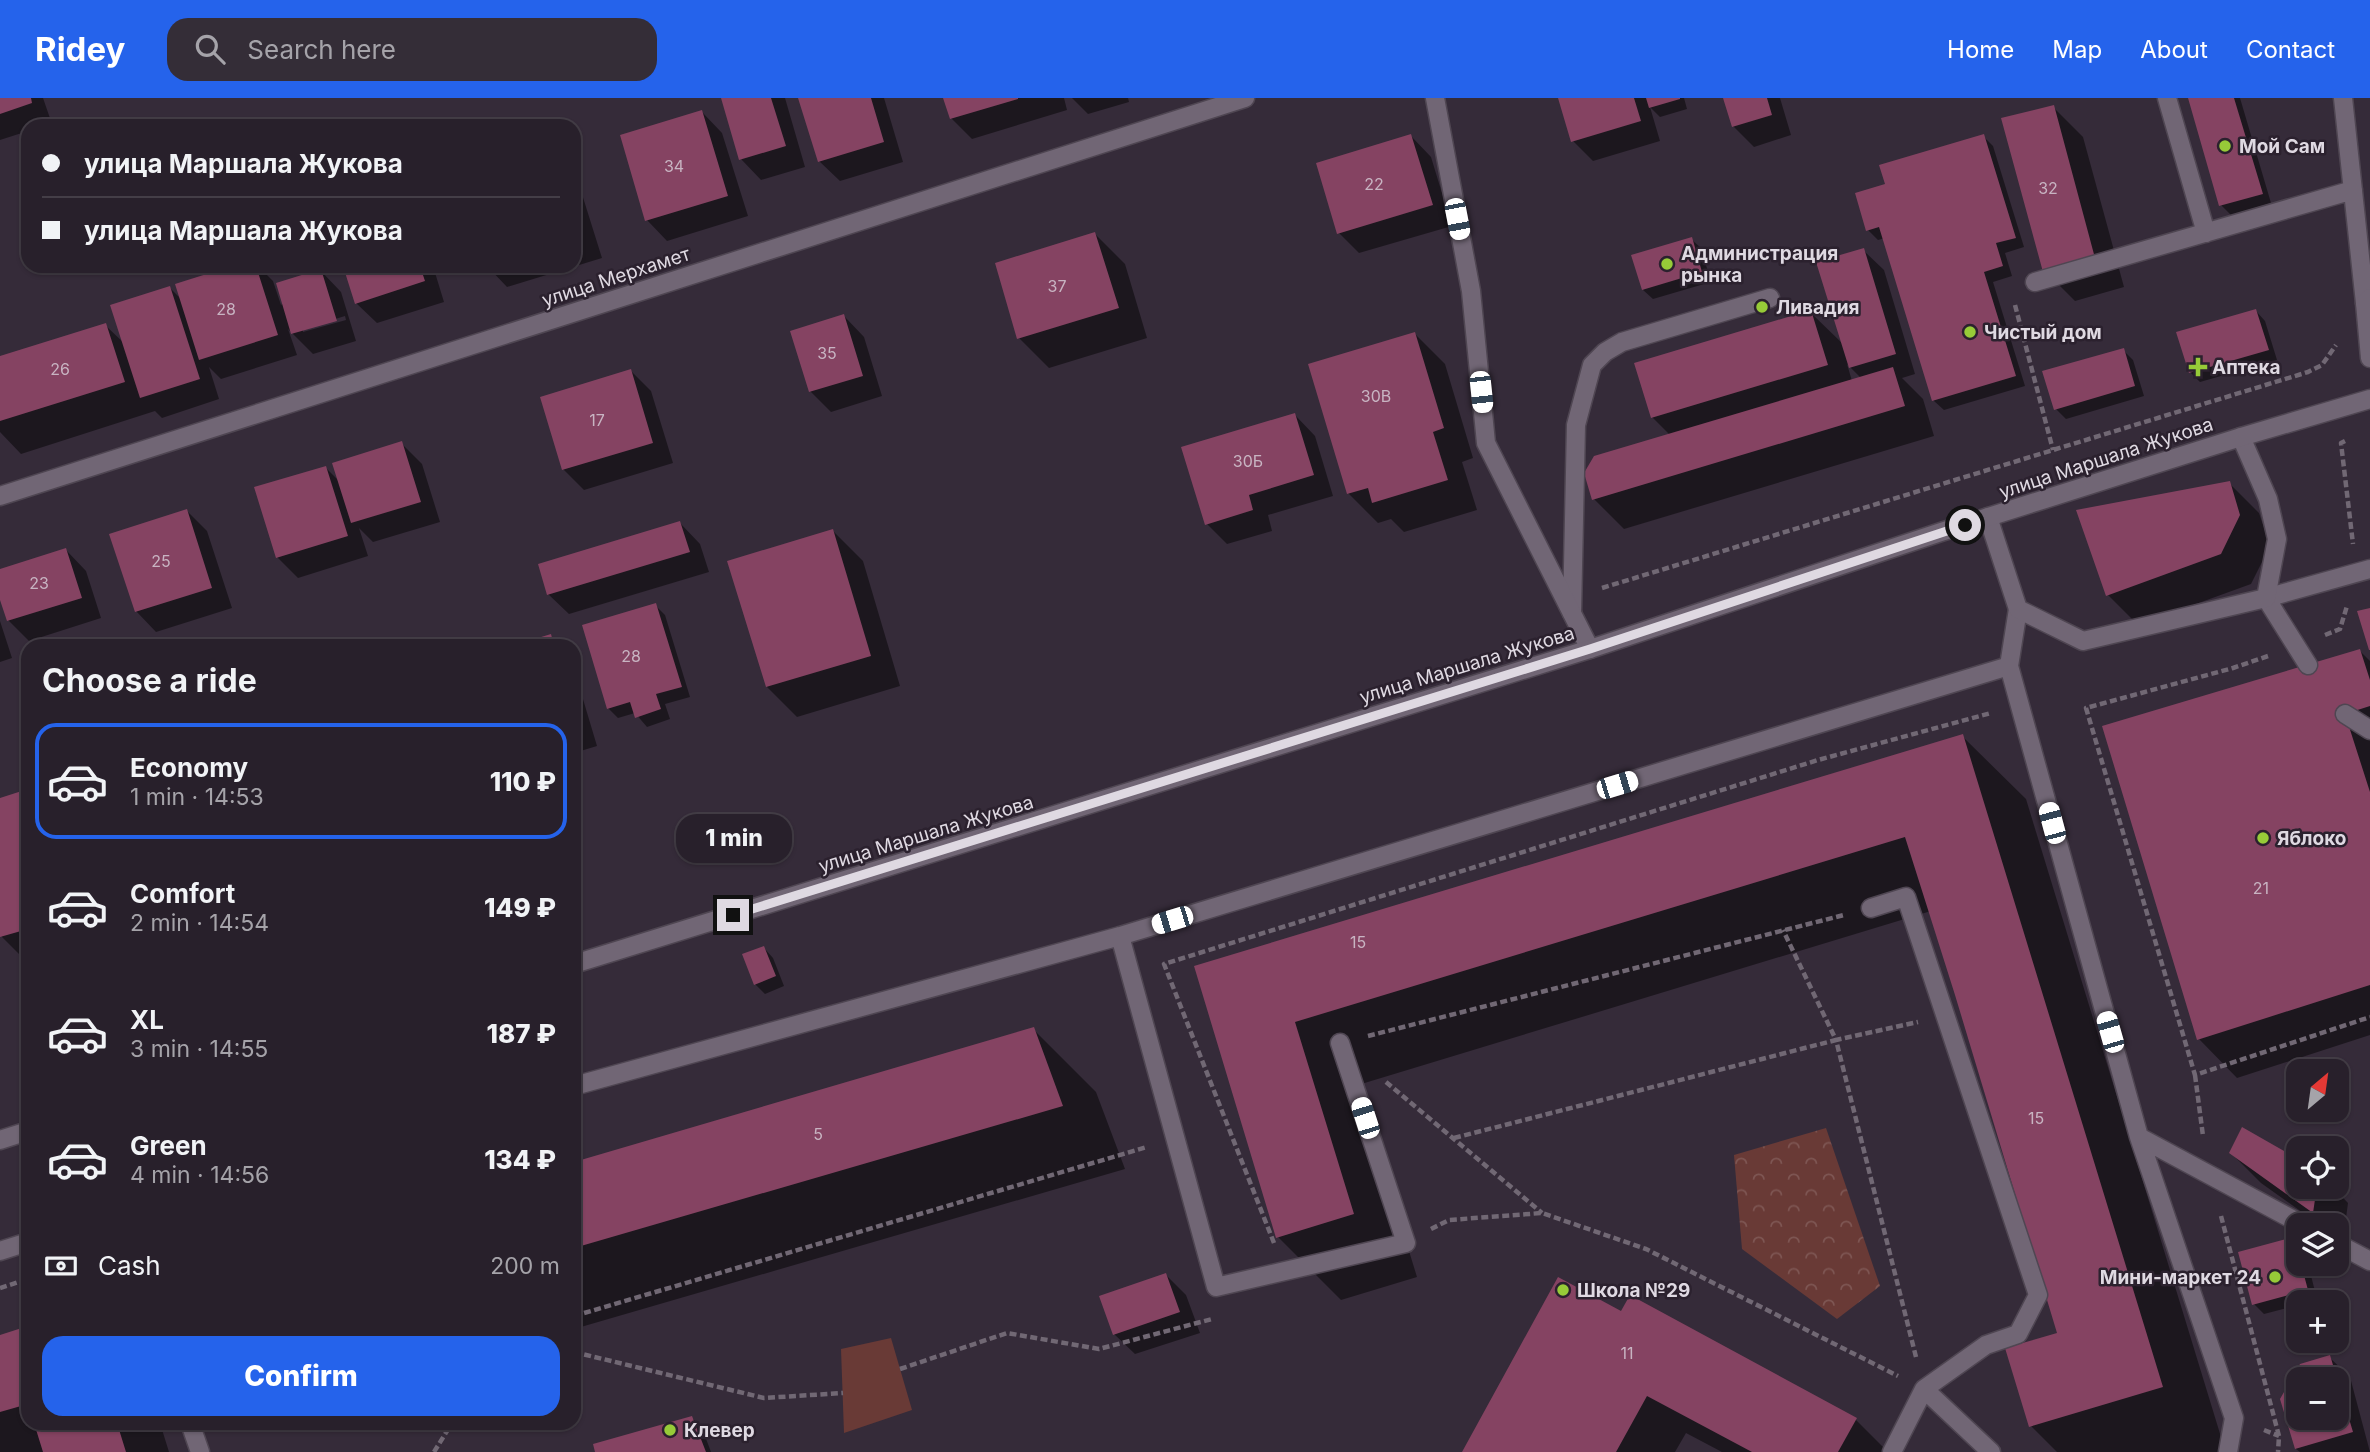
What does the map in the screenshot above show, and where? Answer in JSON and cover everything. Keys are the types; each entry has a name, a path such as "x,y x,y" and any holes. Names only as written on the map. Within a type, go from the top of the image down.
{"street":[{"name":"улица Мерхамет","path":"0,496 1245,98"},
{"path":"1435,98 1471,291 1486,443 1572,605 1590,649"},
{"path":"2167,98 2206,233"},
{"path":"2343,98 2368,300 2370,358"},
{"path":"2035,282 2353,190"},
{"path":"1572,605 1576,425 1592,365 1605,352 1622,342 1770,298"},
{"name":"улица Маршала Жукова","path":"581,962 1590,649 1989,517 2370,399"},
{"path":"2241,437 2268,499 2277,539 2266,598 2308,664"},
{"path":"1989,517 2018,609 2009,666 2139,1137 2234,1418 2228,1452"},
{"path":"2018,609 2083,641 2266,598 2364,571"},
{"path":"581,1084 1120,936 2009,666"},
{"path":"2345,714 2368,726"},
{"path":"1871,908 1906,897 2038,1295 2018,1334 1986,1345 1924,1389 1892,1452"},
{"path":"1120,936 1216,1287 1406,1243 1340,1043"},
{"path":"0,1140 21,1133"},
{"path":"2139,1137 2286,1216"},
{"path":"0,1251 21,1244"},
{"path":"2349,1250 2370,1261"},
{"path":"1924,1389 1991,1452"},
{"path":"192,1430 200,1452"}],"path":[{"path":"2035,282 2016,290 2014,302 2053,450"},
{"path":"1572,605 2053,450 2308,372 2322,365 2335,348 2338,339"},
{"path":"2350,440 2341,443 2364,571"},
{"path":"2278,1452 2279,1436 2230,1257 2204,1142 2195,1074 2086,708 2233,668 2340,629 2350,596"},
{"path":"1276,1248 1164,964 1818,760 1996,712"},
{"path":"1340,1043 1871,908"},
{"path":"1783,930 1836,1040 1924,1389"},
{"path":"1454,1138 1836,1040 1945,1016"},
{"path":"2195,1074 2370,1017"},
{"path":"1381,1078 1542,1213 1646,1249 1924,1389"},
{"path":"581,1314 1176,1138"},
{"path":"1406,1243 1449,1220 1542,1213"},
{"path":"0,1288 21,1281"},
{"path":"900,1368 1007,1334 1099,1349 1219,1317"},
{"path":"581,1354 764,1398 843,1393"},
{"path":"2234,1418 2279,1436"},
{"path":"434,1452 448,1430"}],"green space":[{"path":"1826,1128 1880,1286 1837,1319 1742,1249 1734,1155"},
{"path":"891,1338 912,1410 844,1433 841,1349"}],"building":[{"path":"0,98 31,98 32,103 0,114"},
{"path":"721,98 771,98 786,146 739,160"},
{"path":"798,98 871,98 884,142 818,162"},
{"path":"943,98 1018,98 1018,99 950,119"},
{"path":"1558,98 1634,98 1641,121 1571,142"},
{"path":"1646,98 1680,98 1680,99 1649,108"},
{"path":"1723,98 1767,98 1772,115 1732,127"},
{"name":"Мой Сам","path":"2188,98 2234,98 2263,194 2219,206"},
{"path":"2054,105 2095,258 2043,272 2001,118"},
{"path":"702,110 728,196 645,221 620,135"},
{"path":"1411,134 1433,205 1337,234 1316,163"},
{"path":"1984,134 2016,238 1996,243 2003,266 1984,272 2016,376 1932,401 1879,227 1866,231 1855,193 1885,184 1879,165"},
{"path":"1095,232 1119,308 1017,339 995,263"},
{"name":"Администрация рынка","path":"1692,237 1702,272 1642,290 1631,255"},
{"path":"1864,248 1896,354 1849,368 1816,262"},
{"path":"210,273 258,273 278,335 199,360 175,284"},
{"path":"308,273 322,273 337,321 291,334 276,283"},
{"path":"345,273 422,273 425,281 355,304"},
{"path":"170,286 200,379 140,398 110,305"},
{"path":"2256,309 2269,350 2189,373 2176,332"},
{"path":"1811,310 1828,365 1651,418 1634,363"},
{"path":"844,314 863,376 809,392 790,331"},
{"path":"106,323 125,382 0,421 0,356"},
{"path":"1415,332 1444,428 1433,432 1448,480 1372,503 1368,488 1347,494 1308,364"},
{"path":"2124,348 2135,386 2054,410 2042,371"},
{"path":"1893,367 1905,406 1592,500 1584,473 1594,456"},
{"path":"631,369 653,443 562,470 540,397"},
{"path":"1295,413 1314,475 1249,495 1253,510 1205,525 1181,447"},
{"path":"402,441 421,502 351,523 332,463"},
{"path":"326,466 348,536 276,558 254,487"},
{"path":"2230,481 2240,515 2221,554 2106,596 2076,510"},
{"path":"187,509 212,588 135,612 109,534"},
{"path":"680,521 690,552 547,595 538,564"},
{"path":"833,529 871,656 766,687 727,561"},
{"path":"66,548 82,598 7,621 0,600 0,569"},
{"path":"656,603 682,687 656,694 661,709 635,718 630,702 607,709 582,625"},
{"path":"2370,608 2370,650 2369,650 2357,611"},
{"path":"551,634 552,639 535,639"},
{"path":"2360,649 2370,680 2370,706 2345,714 2370,792 2370,985 2197,1040 2102,726"},
{"path":"1963,734 2163,1387 2029,1427 2005,1348 2057,1333 1905,837 1295,1022 1354,1214 1276,1238 1194,966"},
{"path":"21,791 21,931 0,937 0,798"},
{"path":"764,946 776,976 754,985 742,954"},
{"path":"1034,1027 1063,1106 581,1246 581,1160"},
{"path":"2242,1127 2286,1152 2286,1194 2229,1153"},
{"path":"2293,1199 2315,1199 2313,1213"},
{"name":"Мини-маркет 24","path":"2286,1239 2286,1276 2304,1276 2308,1290 2286,1290 2286,1296 2252,1305 2238,1252"},
{"path":"1166,1273 1180,1312 1113,1335 1099,1296"},
{"path":"1558,1277 1621,1311 1630,1295 1857,1418 1838,1452 1752,1452 1647,1396 1616,1452 1462,1452"},
{"path":"21,1328 21,1406 0,1412 0,1335"},
{"path":"2330,1355 2334,1367 2298,1367 2300,1364"},
{"path":"2286,1388 2286,1419 2280,1399"},
{"name":"Клевер","path":"692,1416 706,1452 595,1452 593,1444"},
{"path":"2349,1419 2353,1432 2295,1449 2289,1430 2349,1430"},
{"path":"36,1430 119,1430 126,1452 43,1452"}],"place":[{"name":"Мой Сам","path":"2225,146"},
{"name":"Администрация рынка","path":"1667,264"},
{"name":"Ливадия","path":"1762,307"},
{"name":"Чистый дом","path":"1970,332"},
{"name":"Аптека","path":"2198,367"},
{"name":"Яблоко","path":"2263,838"},
{"name":"Мини-маркет 24","path":"2275,1277"},
{"name":"Школа №29","path":"1563,1290"},
{"name":"Клевер","path":"670,1430"}],"route":[{"path":"733,915 1590,649 1965,525"}]}
